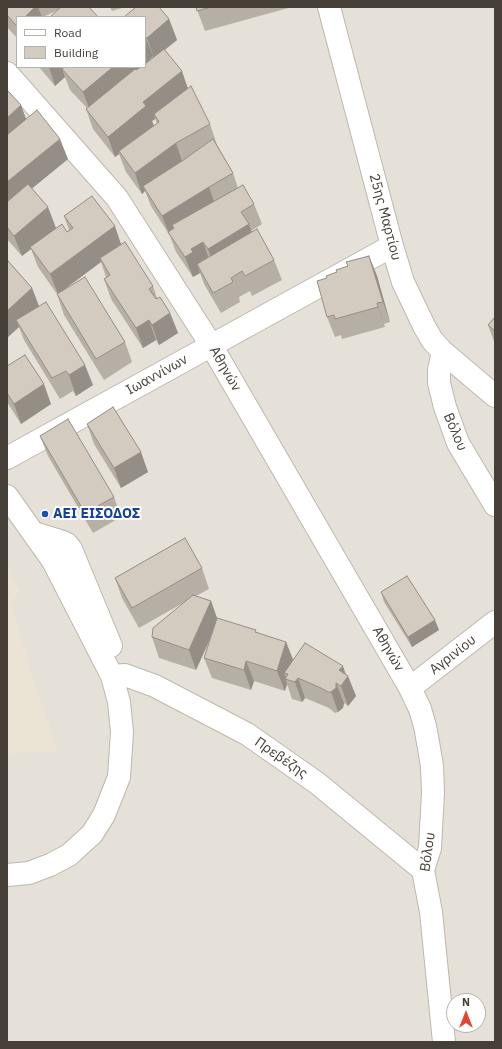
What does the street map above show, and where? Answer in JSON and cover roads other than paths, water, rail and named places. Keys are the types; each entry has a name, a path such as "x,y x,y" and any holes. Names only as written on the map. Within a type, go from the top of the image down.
{"street":[{"name":"25ης Μαρτίου","path":"329,7 392,246 403,282 421,321 432,340 443,352 495,396"},
{"name":"Αθηνών","path":"7,73 118,198 211,345 410,688"},
{"name":"Ιωαννίνων","path":"7,458 392,246"},
{"name":"Βόλου","path":"443,352 439,370 439,383 445,407 458,443 495,505"},
{"path":"7,496 53,561 117,675 122,732 119,777 104,815 92,834 69,855 50,865 29,873 7,875"},
{"name":"Αγρινίου","path":"410,688 495,622"},
{"name":"Πρεβέζης","path":"117,675 155,686 247,734 317,783 423,870"},
{"name":"Βόλου","path":"410,688 420,709 425,726 432,766 433,793 431,841 423,870 431,912 444,1042"}],"place":[{"name":"ΑΕΙ ΕΙΣΟΔΟΣ","path":"45,514"}]}
